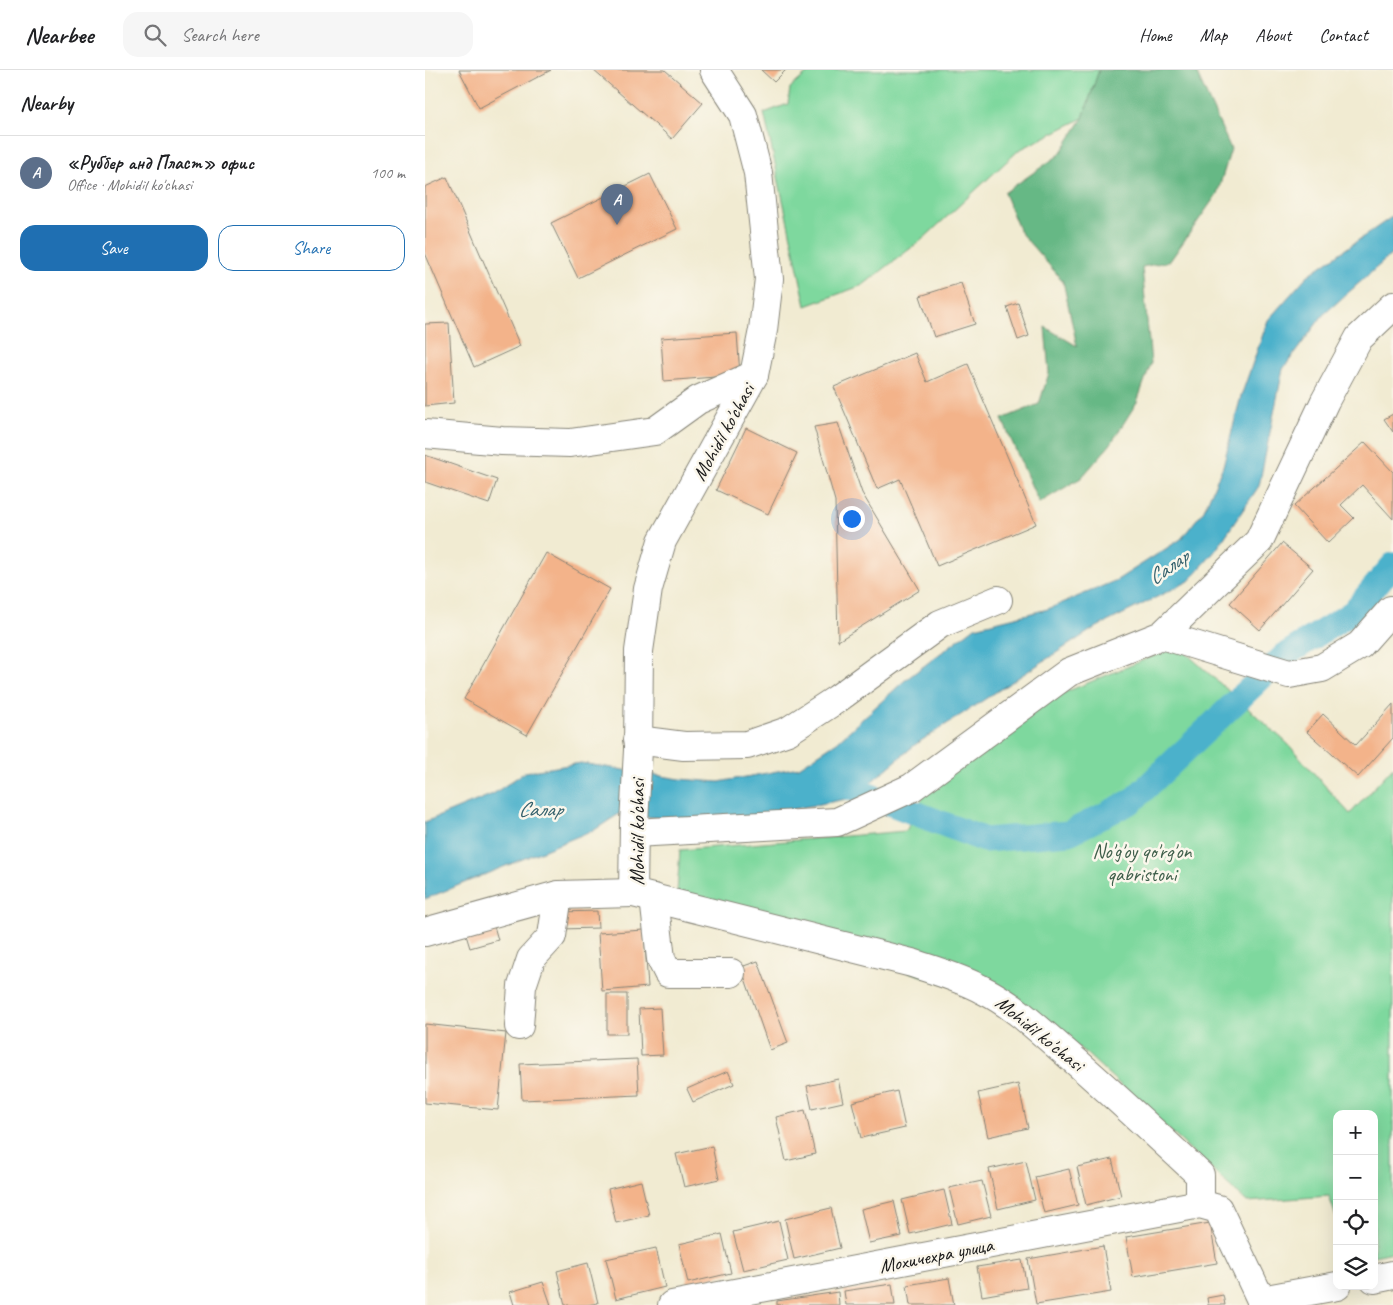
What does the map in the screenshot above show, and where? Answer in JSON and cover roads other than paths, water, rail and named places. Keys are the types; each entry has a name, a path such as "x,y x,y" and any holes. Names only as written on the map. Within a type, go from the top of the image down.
{"street":[{"name":"Mohidil ko'chasi","path":"714,70 743,116 757,173 769,279 763,330 754,375 663,541 648,589 639,651 638,745 634,828 643,896 912,963 947,974 983,989 1006,1003 1028,1020 1128,1107 1199,1176 1200,1204"},
{"path":"634,828 837,822 911,788 1069,672 1162,634 1259,540 1325,401 1359,338 1393,306"},
{"path":"425,434 502,441 570,443 655,431 698,400 754,375"},
{"path":"638,745 747,745 788,731 837,699 940,624 999,600"},
{"path":"1162,634 1289,674 1322,668 1360,645 1391,610"},
{"path":"519,1026 522,986 531,959 552,936 558,895"},
{"path":"425,932 558,895 643,896 661,959 668,973 731,973"},
{"path":"1200,1204 1218,1209 1261,1303 1333,1287"},
{"name":"Мохичехра улица","path":"672,1305 1200,1204"},
{"path":"1378,1278 1393,1276"}],"water":[{"name":"Салар","path":"1393,216 1393,253 1323,315 1283,369 1259,486 1216,550 1189,581 1093,629 916,744 852,798 757,816 692,821 619,814 596,829 425,899 425,822 493,794 525,772 581,763 680,779 719,782 799,767 837,742 904,681 975,627 1048,609 1117,580 1181,539 1204,510 1223,466 1241,396 1268,320 1307,276"}],"waterway":[{"name":"Салар","path":"827,779 985,840 1069,833 1132,801 1285,655 1353,612 1393,565"}],"place":[{"name":"«Руббер анд Пласт» офис","path":"617,225"}],"park label":[{"name":"No'g'oy qo'rg'on qabristoni","path":"1142,862"}]}
